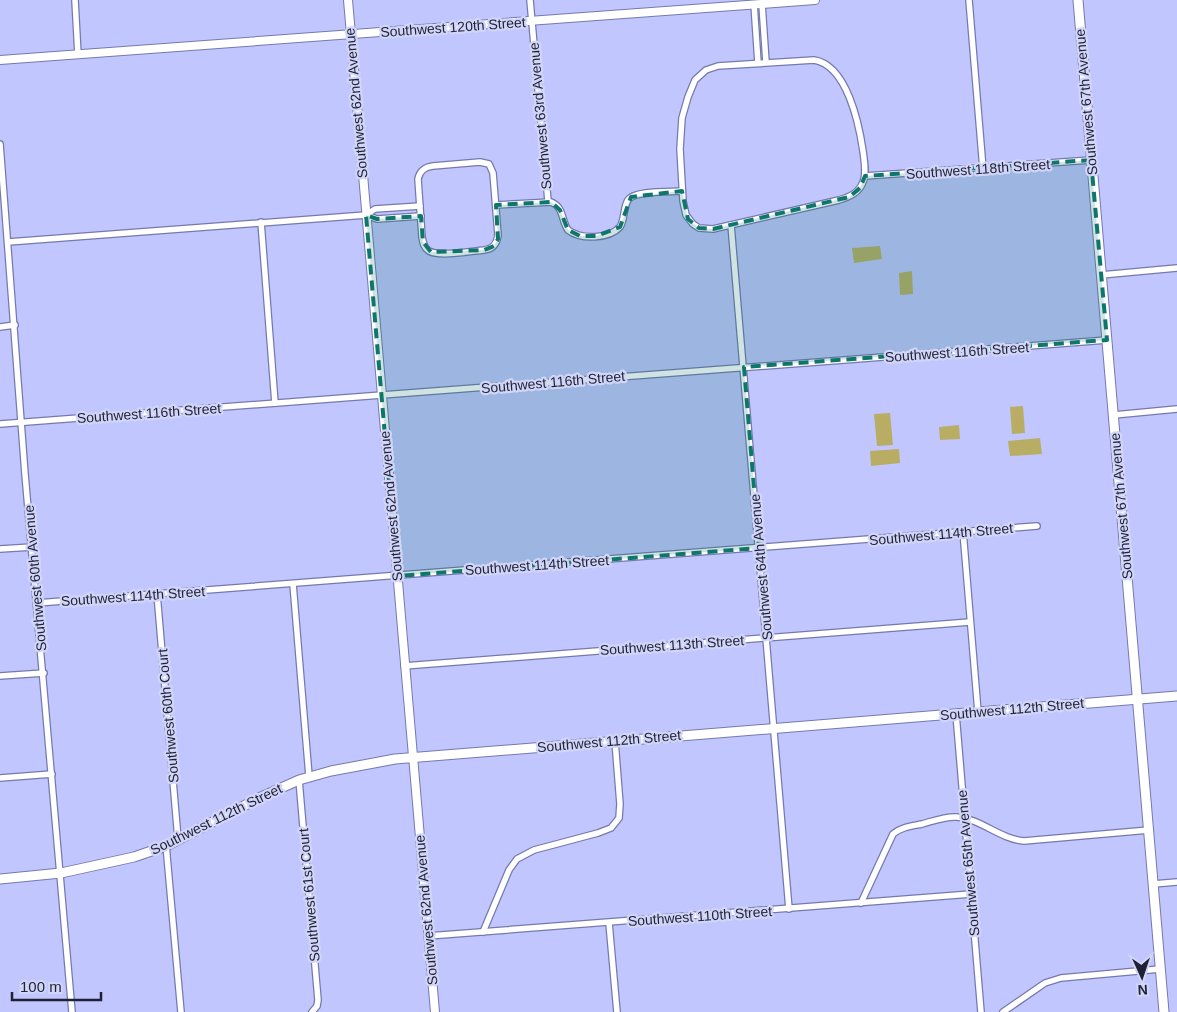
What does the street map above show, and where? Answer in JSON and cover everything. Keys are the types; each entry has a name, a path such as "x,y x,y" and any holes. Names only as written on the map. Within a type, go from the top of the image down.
{"main road":[{"name":"Southwest 67th Avenue","path":"1078,0 1164,1012"},
{"name":"Southwest 112th Street","path":"0,879 61,873 120,860 166,846 261,797 309,776 413,756 1177,696"}],"street":[{"path":"75,0 78,55"},
{"name":"Southwest 62nd Avenue","path":"348,0 435,1012"},
{"name":"Southwest 63rd Avenue","path":"530,0 548,202"},
{"name":"Southwest 120th Street","path":"0,60 532,21 713,4 758,4 816,0"},
{"path":"969,0 983,169"},
{"path":"758,4 766,62"},
{"path":"758,4 758,63"},
{"path":"814,60 826,64 832,71 846,90 858,122 865,176 860,188 848,197 732,225 706,229 692,224 686,215 682,191 680,149 681,128 685,108 695,80 700,74 711,67 766,62 814,60"},
{"name":"Southwest 60th Avenue","path":"0,144 72,1012"},
{"name":"Southwest 118th Street","path":"865,176 1091,160"},
{"path":"480,162 489,164 493,173 498,235 494,246 488,250 438,253 428,251 423,242 420,206 418,179 423,170 433,166 480,162"},
{"path":"496,205 548,202 558,205 566,227 571,233 580,236 596,236 611,233 620,227 627,201 631,197 642,194 682,191"},
{"path":"366,215 375,209 420,206"},
{"path":"8,242 366,215 377,219 421,216"},
{"path":"260,222 275,403"},
{"name":"Southwest 64th Avenue","path":"732,225 790,909"},
{"path":"1101,274 1177,268"},
{"path":"0,327 15,326"},
{"name":"Southwest 116th Street","path":"0,424 1107,340"},
{"path":"1114,415 1177,409"},
{"name":"Southwest 114th Street","path":"37,603 1037,526"},
{"path":"963,532 978,712"},
{"path":"0,549 32,547"},
{"path":"293,584 309,776"},
{"name":"Southwest 60th Court","path":"157,594 178,839"},
{"name":"Southwest 113th Street","path":"404,666 970,622"},
{"path":"0,676 44,673"},
{"name":"Southwest 65th Avenue","path":"956,714 981,1012"},
{"path":"483,932 509,870 517,859 534,850 606,831 617,822 620,804 615,741"},
{"path":"0,778 52,774"},
{"name":"Southwest 61st Court","path":"299,780 318,1000 314,1011"},
{"path":"861,903 891,839 897,831 909,827 956,817 964,818 1019,840 1149,830"},
{"path":"166,846 181,1012"},
{"path":"1153,884 1177,882"},
{"name":"Southwest 110th Street","path":"428,936 971,894"},
{"path":"609,923 617,1012"},
{"path":"1003,1012 1044,983 1056,979 1067,976 1160,969"}],"highlighted area":[{"path":"1091,160 1107,340 744,367 759,548 397,576 366,215 377,219 421,216 423,242 431,252 484,250 494,246 498,239 496,205 551,202 560,210 568,230 580,236 596,236 620,227 631,197 682,191 688,219 699,228 713,229 849,197 860,188 865,176"}],"shaded area":[{"path":"880,246 882,259 854,263 852,248"},
{"path":"912,271 913,294 900,295 899,273"},
{"path":"1023,406 1025,433 1012,434 1010,407"},
{"path":"890,413 893,445 877,446 874,414"},
{"path":"959,425 960,439 940,440 939,427"},
{"path":"1040,438 1042,454 1010,456 1008,441"},
{"path":"899,449 900,463 871,466 870,451"}]}
